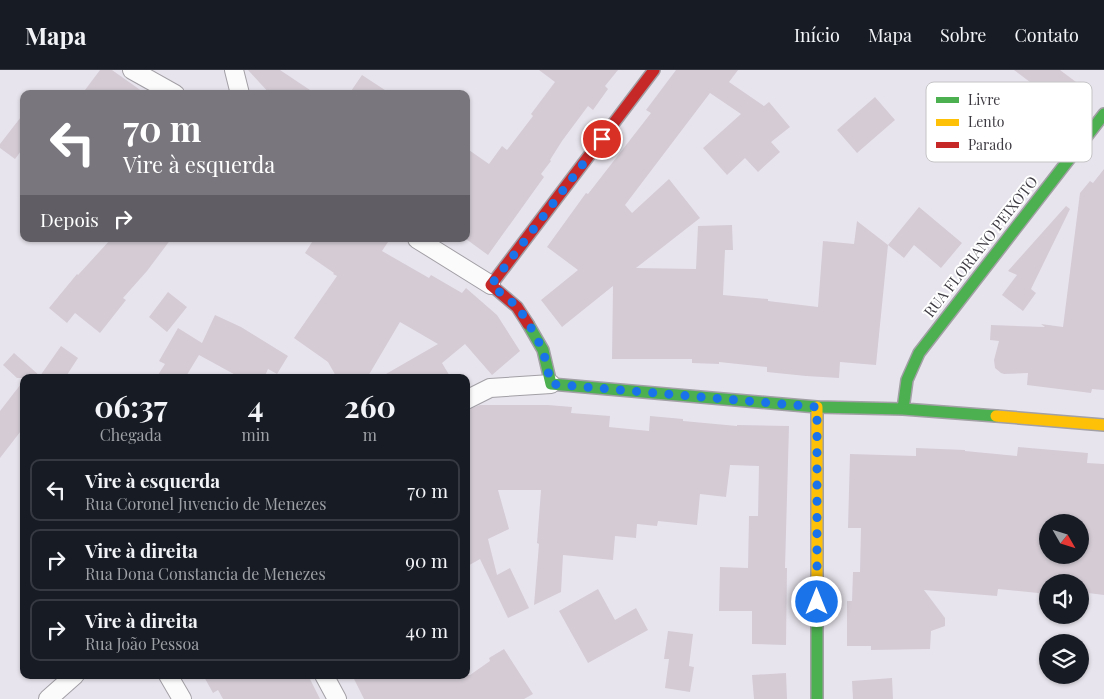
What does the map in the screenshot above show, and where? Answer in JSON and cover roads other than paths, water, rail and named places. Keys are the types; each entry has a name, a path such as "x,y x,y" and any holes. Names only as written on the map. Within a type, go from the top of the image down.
{"street":[{"path":"132,70 168,90"},
{"path":"234,70 239,90"},
{"path":"491,285 654,70"},
{"name":"RUA FLORIANO PEIXOTO","path":"1092,130 1104,114"},
{"name":"RUA FLORIANO PEIXOTO","path":"904,409 905,386 911,368 919,353 1067,162"},
{"path":"422,242 491,285 518,307 543,350 551,384"},
{"path":"470,398 490,388 551,384 817,407 904,409 1104,425"},
{"path":"817,407 817,699"},
{"path":"48,699 70,679"},
{"path":"170,679 182,699"},
{"path":"326,679 337,699"}]}
